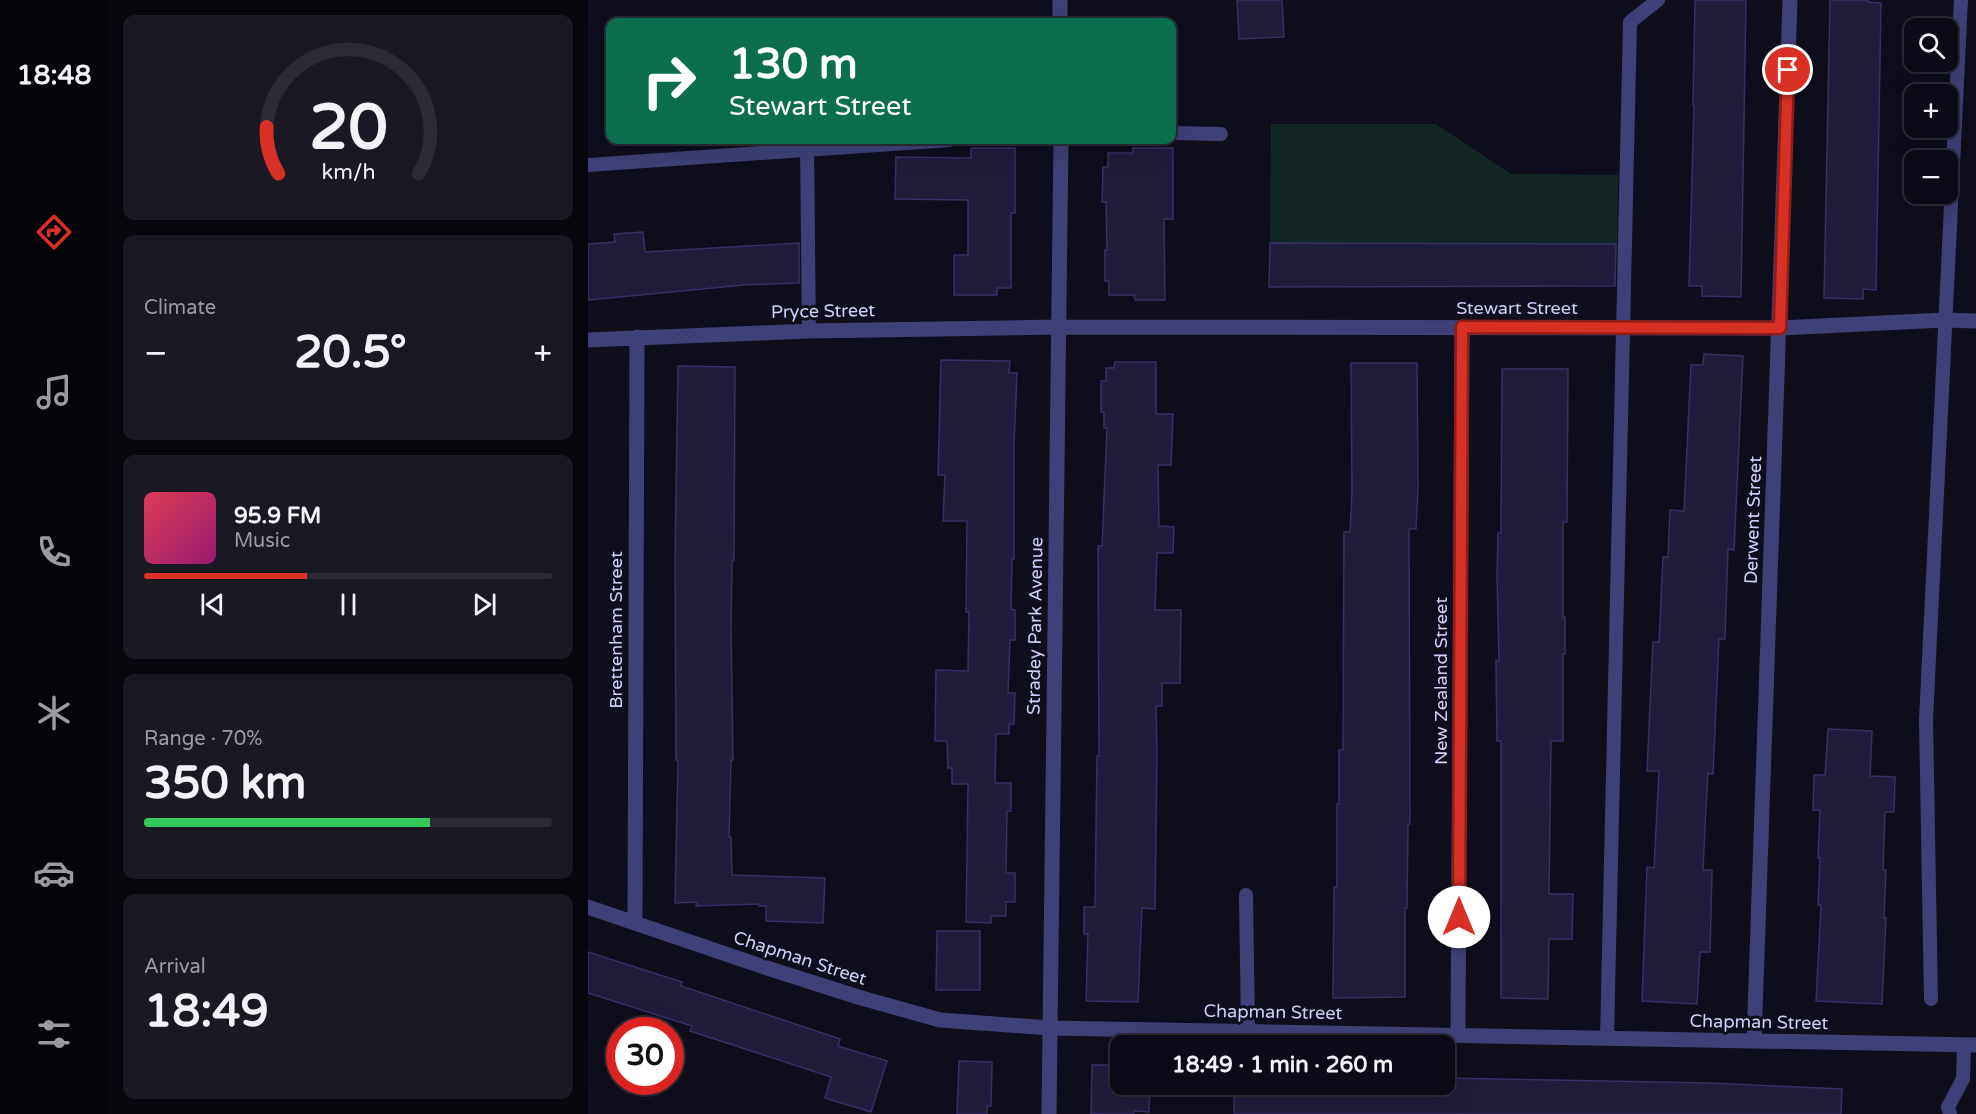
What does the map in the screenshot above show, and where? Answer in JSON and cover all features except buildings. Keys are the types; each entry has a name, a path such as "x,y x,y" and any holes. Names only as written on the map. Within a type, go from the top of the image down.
{"street":[{"path":"1060,0 1060,18"},
{"name":"Derwent Street","path":"1754,1041 1790,0"},
{"name":"Stradey Park Avenue","path":"1049,1114 1061,144"},
{"name":"Stewart Street","path":"1059,327 1780,328 1944,320 1976,321"},
{"name":"Pryce Street","path":"588,340 809,331 1059,327"},
{"name":"New Zealand Street","path":"1458,1035 1462,327"},
{"name":"Brettenham Street","path":"635,923 637,337"},
{"name":"Chapman Street","path":"588,907 858,997 940,1020 1050,1028 1970,1045"}],"lane":[{"path":"1607,1038 1630,22 1658,0"},
{"path":"1930,999 1926,720 1961,0"},
{"path":"1176,133 1221,134"},
{"path":"588,165 886,144"},
{"path":"807,149 809,331"},
{"path":"1246,895 1248,1031"},
{"path":"1950,1114 1948,1107 1963,1079 1970,1045"}],"green space":[{"path":"1271,124 1436,124 1511,174 1618,175 1617,244 1270,243"}],"route":[{"path":"1459,917 1462,327 1780,328 1788,70"}]}
